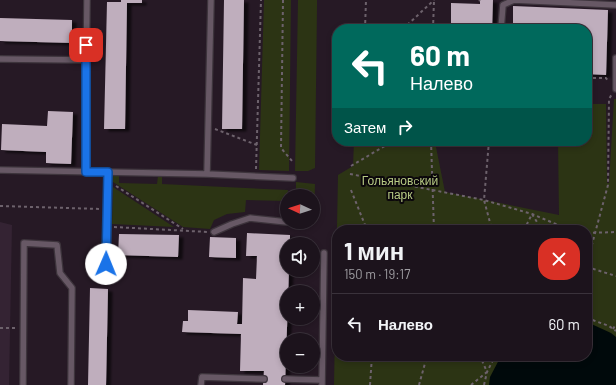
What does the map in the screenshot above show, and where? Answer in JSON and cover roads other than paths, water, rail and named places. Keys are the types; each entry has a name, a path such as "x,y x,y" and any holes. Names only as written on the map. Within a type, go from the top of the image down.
{"lane":[{"path":"86,172 86,60 88,0"},
{"path":"207,174 211,0"},
{"path":"501,24 503,5 514,0 616,5"},
{"path":"616,58 616,89"},
{"path":"0,59 86,60"},
{"path":"0,170 207,174 293,178"},
{"path":"106,264 108,172"},
{"path":"214,232 250,218 280,221"},
{"path":"23,385 24,243 58,245 60,273 72,288 71,385"},
{"path":"285,379 322,383 324,253"},
{"path":"202,385 202,377 264,379"}],"park label":[{"name":"Гольяновcкий парк","path":"400,187"}]}
